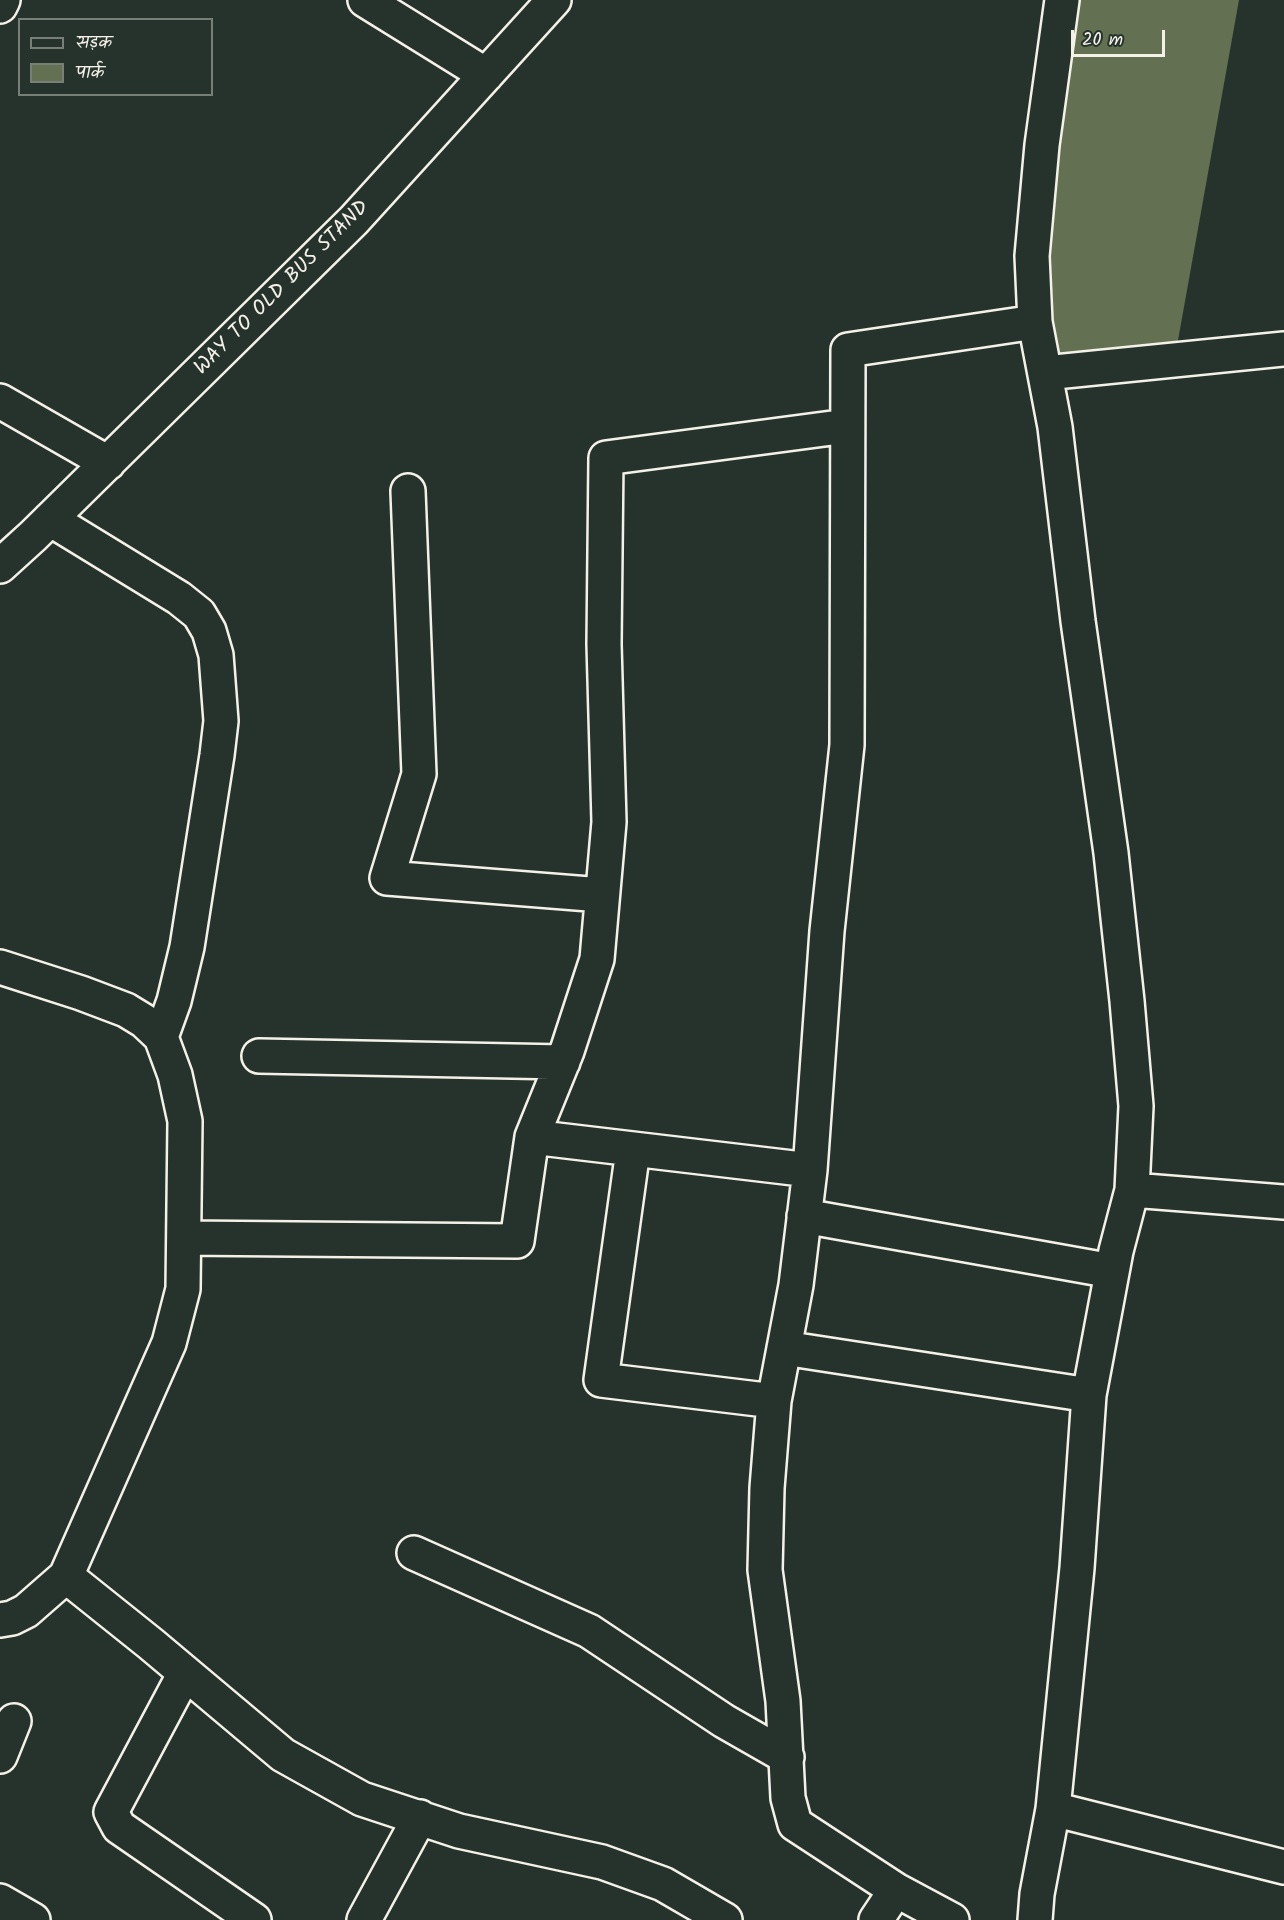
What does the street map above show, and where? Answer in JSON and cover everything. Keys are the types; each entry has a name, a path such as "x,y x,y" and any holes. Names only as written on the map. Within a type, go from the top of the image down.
{"street":[{"path":"0,6 3,0"},
{"path":"365,0 486,75"},
{"name":"WAY TO OLD BUS STAND","path":"0,566 354,220 554,0"},
{"path":"1035,1920 1037,1894 1053,1809 1077,1568 1089,1395 1112,1271 1131,1190 1136,1106 1111,854 1078,621 1055,427 1035,322 1032,256 1042,145 1062,0"},
{"path":"952,1920 896,1890 795,1824 788,1798 783,1701 765,1570 767,1488 774,1401 796,1285 810,1170 827,931 847,745 848,350 1035,322"},
{"path":"1045,373 1284,349"},
{"path":"0,401 108,462"},
{"path":"184,1238 517,1241 532,1137 563,1062 597,959 609,822 604,644 606,458 847,426"},
{"path":"408,491 419,774 387,878 602,895"},
{"path":"50,519 179,598 198,614 209,631 216,656 221,721 218,755 188,947 174,1000 161,1037"},
{"path":"0,968 81,993 126,1010 144,1021 161,1037 175,1075 185,1121 183,1289 169,1343 66,1576 26,1611 12,1618 0,1620"},
{"path":"259,1056 563,1062"},
{"path":"532,1137 810,1170"},
{"path":"633,1150 601,1380 774,1401"},
{"path":"1131,1190 1284,1202"},
{"path":"804,1216 1112,1271"},
{"path":"784,1348 1089,1395"},
{"path":"414,1553 589,1632 724,1721 787,1757"},
{"path":"66,1576 283,1755 362,1799 459,1831 602,1862 663,1884 725,1920"},
{"path":"185,1672 111,1812 119,1827 254,1920"},
{"path":"0,1756 14,1721"},
{"path":"1053,1809 1284,1867"},
{"path":"364,1920 420,1817"},
{"path":"876,1920 896,1890"},
{"path":"0,1901 33,1920"}],"green space":[{"path":"1071,0 1239,0 1177,346 1054,354 1041,226"}]}
